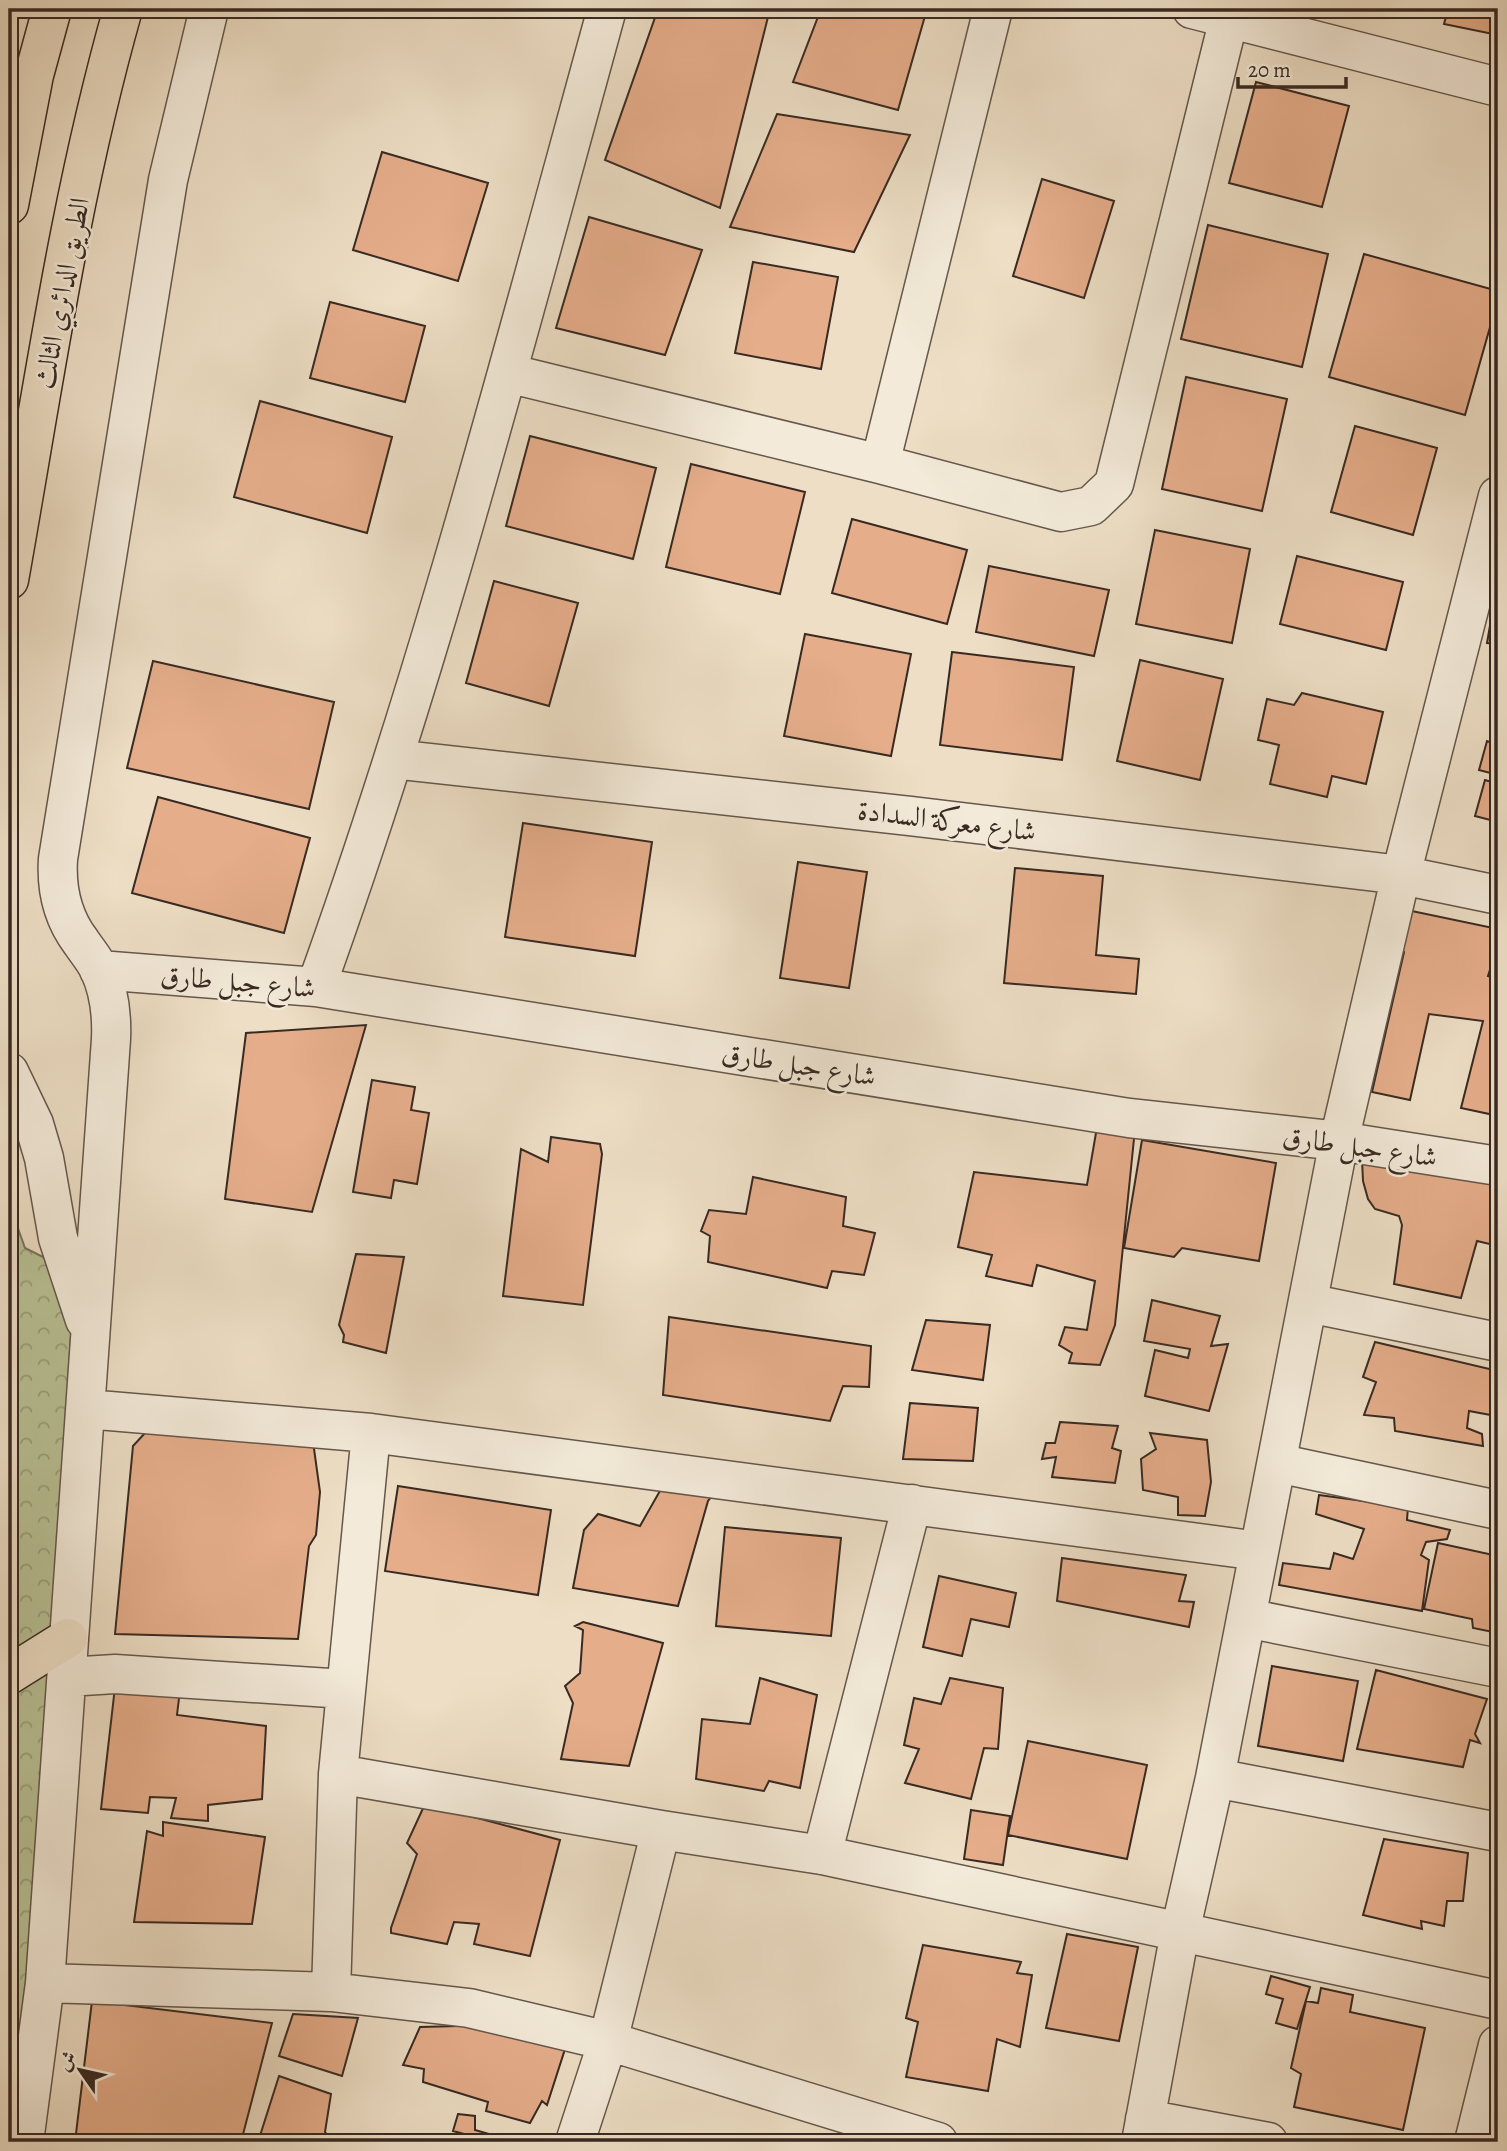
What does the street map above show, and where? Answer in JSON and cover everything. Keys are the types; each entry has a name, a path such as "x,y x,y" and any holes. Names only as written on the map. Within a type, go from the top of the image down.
{"highway":[{"path":"9,205 34,75 52,9"},
{"name":"الطريق الدائري الثالث","path":"9,580 100,89 123,9"},
{"path":"9,1675 68,1638"}],"street":[{"path":"24,2142 45,1983 112,1017 108,993 99,970 70,926 62,907 58,892 58,859 167,180 209,9"},
{"path":"316,987 363,858 393,759 507,373 607,9"},
{"path":"880,464 993,9"},
{"path":"1192,9 1498,87"},
{"path":"507,373 880,464 1061,512 1091,506 1114,484 1229,18"},
{"path":"1268,2142 1143,2131 1180,1932 1215,1778 1339,1141 1401,875 1492,547 1498,496"},
{"name":"شارع معركة السدادة","path":"393,759 911,816 1401,875 1498,895"},
{"name":"شارع جبل طارق","path":"99,970 316,987 1129,1118 1339,1141 1498,1166"},
{"path":"9,1072 34,1124 44,1158 58,1238 91,1339"},
{"path":"1308,1303 1498,1342"},
{"path":"86,1409 371,1433 1259,1551"},
{"path":"331,1992 338,1774 371,1433"},
{"path":"1277,1462 1498,1510"},
{"path":"822,1854 912,1504"},
{"path":"1246,1618 1498,1668"},
{"path":"68,1677 115,1674 345,1689"},
{"path":"338,1774 660,1830 822,1854 1498,2000"},
{"path":"1215,1778 1498,1832"},
{"path":"576,2142 608,2041 660,1830"},
{"path":"45,1983 331,1992 469,2008 608,2041 881,2134 938,2142"},
{"path":"1474,2142 1498,2045"}],"green space":[{"path":"9,1203 25,1248 75,1273 28,1984 9,2135"}],"building":[{"path":"658,9 770,9 720,208 605,160"},
{"path":"821,9 927,9 898,110 793,82"},
{"path":"1448,9 1498,9 1498,35 1444,24"},
{"path":"1256,82 1349,106 1322,207 1229,183"},
{"path":"777,114 910,135 854,252 730,227"},
{"path":"382,152 488,183 458,281 353,250"},
{"path":"1042,179 1114,201 1084,298 1013,276"},
{"path":"589,217 702,250 665,355 556,328"},
{"path":"1208,225 1328,254 1302,367 1181,339"},
{"path":"1364,254 1498,291 1465,415 1329,377"},
{"path":"753,262 838,277 821,369 735,353"},
{"path":"330,302 425,326 405,402 310,378"},
{"path":"1186,377 1287,399 1262,511 1162,489"},
{"path":"260,401 392,437 367,533 234,497"},
{"path":"1355,426 1437,448 1413,535 1331,512"},
{"path":"530,436 656,468 633,559 506,526"},
{"path":"691,464 805,492 780,594 666,567"},
{"path":"852,519 967,550 947,624 832,593"},
{"path":"1155,530 1250,549 1232,643 1136,624"},
{"path":"1297,556 1403,582 1386,650 1280,624"},
{"path":"989,566 1109,590 1094,656 976,632"},
{"path":"494,581 578,603 549,706 466,683"},
{"path":"1492,614 1498,615 1498,644 1487,643"},
{"path":"805,634 911,654 891,756 784,736"},
{"path":"952,652 1074,667 1062,760 940,745"},
{"path":"1140,660 1223,679 1200,780 1117,761"},
{"path":"153,661 334,702 309,809 127,768"},
{"path":"1302,693 1383,712 1366,784 1332,776 1327,797 1270,784 1279,745 1258,740 1267,699 1294,705"},
{"path":"1498,720 1498,775 1479,770 1487,741 1492,743"},
{"path":"1485,780 1498,784 1498,822 1475,816"},
{"path":"158,797 310,838 284,933 132,893"},
{"path":"523,823 652,842 635,956 505,937"},
{"path":"798,862 867,872 849,988 780,978"},
{"path":"1015,868 1103,876 1096,955 1139,959 1136,994 1004,983"},
{"path":"1407,910 1498,929 1498,944 1488,976 1498,979 1498,1099 1494,1115 1461,1108 1483,1021 1429,1014 1410,1100 1372,1092 1404,952 1396,944"},
{"path":"366,1025 312,1212 225,1199 246,1033"},
{"path":"372,1080 415,1087 411,1110 429,1113 417,1184 394,1180 391,1198 353,1192"},
{"path":"1097,1127 1135,1129 1115,1325 1100,1365 1069,1363 1072,1353 1059,1345 1065,1327 1087,1330 1095,1281 1037,1265 1032,1286 986,1276 992,1255 958,1247 974,1172 1087,1185"},
{"path":"551,1137 600,1144 602,1154 583,1305 503,1296 521,1149 548,1162"},
{"path":"1142,1140 1276,1163 1259,1261 1182,1248 1174,1257 1124,1248"},
{"path":"1362,1160 1498,1183 1498,1246 1477,1241 1461,1298 1394,1284 1402,1225 1399,1216 1375,1209 1368,1199 1363,1181"},
{"path":"753,1177 846,1197 843,1226 875,1233 864,1275 832,1271 827,1288 708,1262 710,1236 701,1231 709,1210 746,1214"},
{"path":"356,1254 404,1257 386,1353 343,1342 344,1335 339,1325"},
{"path":"1152,1300 1220,1316 1211,1346 1228,1344 1209,1411 1145,1396 1155,1350 1188,1358 1190,1349 1144,1341"},
{"path":"669,1317 871,1346 869,1387 843,1386 830,1421 663,1395"},
{"path":"926,1320 990,1325 983,1380 912,1370"},
{"path":"1375,1342 1498,1371 1496,1416 1469,1411 1467,1428 1482,1434 1483,1446 1395,1431 1394,1418 1364,1415 1376,1382 1363,1377"},
{"path":"910,1403 978,1408 973,1461 903,1459"},
{"path":"157,1420 311,1427 320,1492 316,1535 309,1546 298,1639 115,1634 133,1446"},
{"path":"1060,1422 1118,1426 1112,1448 1121,1451 1115,1483 1052,1477 1056,1457 1042,1459 1046,1443 1055,1443"},
{"path":"1150,1433 1207,1440 1211,1482 1205,1516 1178,1515 1178,1497 1143,1490 1141,1459 1156,1449"},
{"path":"398,1486 551,1510 538,1595 385,1571"},
{"path":"661,1489 712,1496 708,1501 678,1606 573,1588 584,1530 598,1514 640,1526"},
{"path":"1319,1495 1408,1507 1407,1520 1450,1530 1447,1539 1426,1542 1421,1555 1429,1560 1422,1611 1279,1585 1283,1563 1330,1569 1334,1553 1353,1559 1364,1529 1316,1514"},
{"path":"725,1527 841,1538 831,1636 716,1626"},
{"path":"1438,1543 1498,1556 1498,1633 1473,1628 1472,1619 1424,1609"},
{"path":"1062,1558 1186,1575 1179,1601 1194,1602 1189,1627 1057,1601"},
{"path":"939,1576 1016,1593 1009,1627 971,1619 962,1656 923,1647"},
{"path":"583,1622 663,1643 629,1766 561,1759 573,1703 565,1686 580,1673 583,1630 575,1626"},
{"path":"1272,1666 1358,1681 1343,1761 1258,1746"},
{"path":"1376,1670 1487,1699 1475,1734 1480,1743 1470,1740 1463,1767 1357,1749"},
{"path":"760,1678 817,1695 800,1788 769,1781 764,1791 696,1779 702,1719 750,1724"},
{"path":"950,1678 1003,1688 998,1749 984,1748 971,1799 905,1783 919,1749 904,1745 914,1698 941,1704"},
{"path":"115,1687 180,1690 177,1715 266,1726 262,1799 208,1805 208,1821 171,1818 176,1798 150,1797 148,1813 101,1809"},
{"path":"1028,1741 1147,1765 1127,1859 1008,1835"},
{"path":"425,1804 560,1840 530,1956 474,1944 479,1924 454,1922 447,1944 391,1933 417,1854 407,1843"},
{"path":"971,1810 1010,1816 1003,1865 964,1859"},
{"path":"163,1822 265,1837 252,1924 134,1922 147,1831 163,1836"},
{"path":"1384,1839 1468,1853 1463,1901 1447,1901 1444,1926 1421,1921 1422,1929 1363,1915"},
{"path":"1067,1934 1138,1947 1119,2041 1046,2028"},
{"path":"923,1945 1021,1962 1017,1973 1032,1975 1020,2047 997,2039 988,2091 906,2077 918,2022 906,2018"},
{"path":"1271,1976 1310,1987 1297,2029 1276,2023 1283,1999 1266,1994"},
{"path":"1321,1988 1353,1995 1350,2012 1425,2028 1403,2130 1294,2107 1301,2074 1291,2068 1306,2001 1318,2003"},
{"path":"92,2001 272,2023 241,2142 75,2142"},
{"path":"293,2014 358,2018 342,2076 279,2056"},
{"path":"497,2025 565,2049 547,2105 542,2101 530,2123 486,2111 488,2102 423,2082 424,2069 403,2065 420,2027"},
{"path":"279,2076 331,2094 325,2132 329,2137 327,2142 258,2142"},
{"path":"458,2114 475,2116 475,2130 517,2142 462,2142 464,2134 453,2131"}]}
